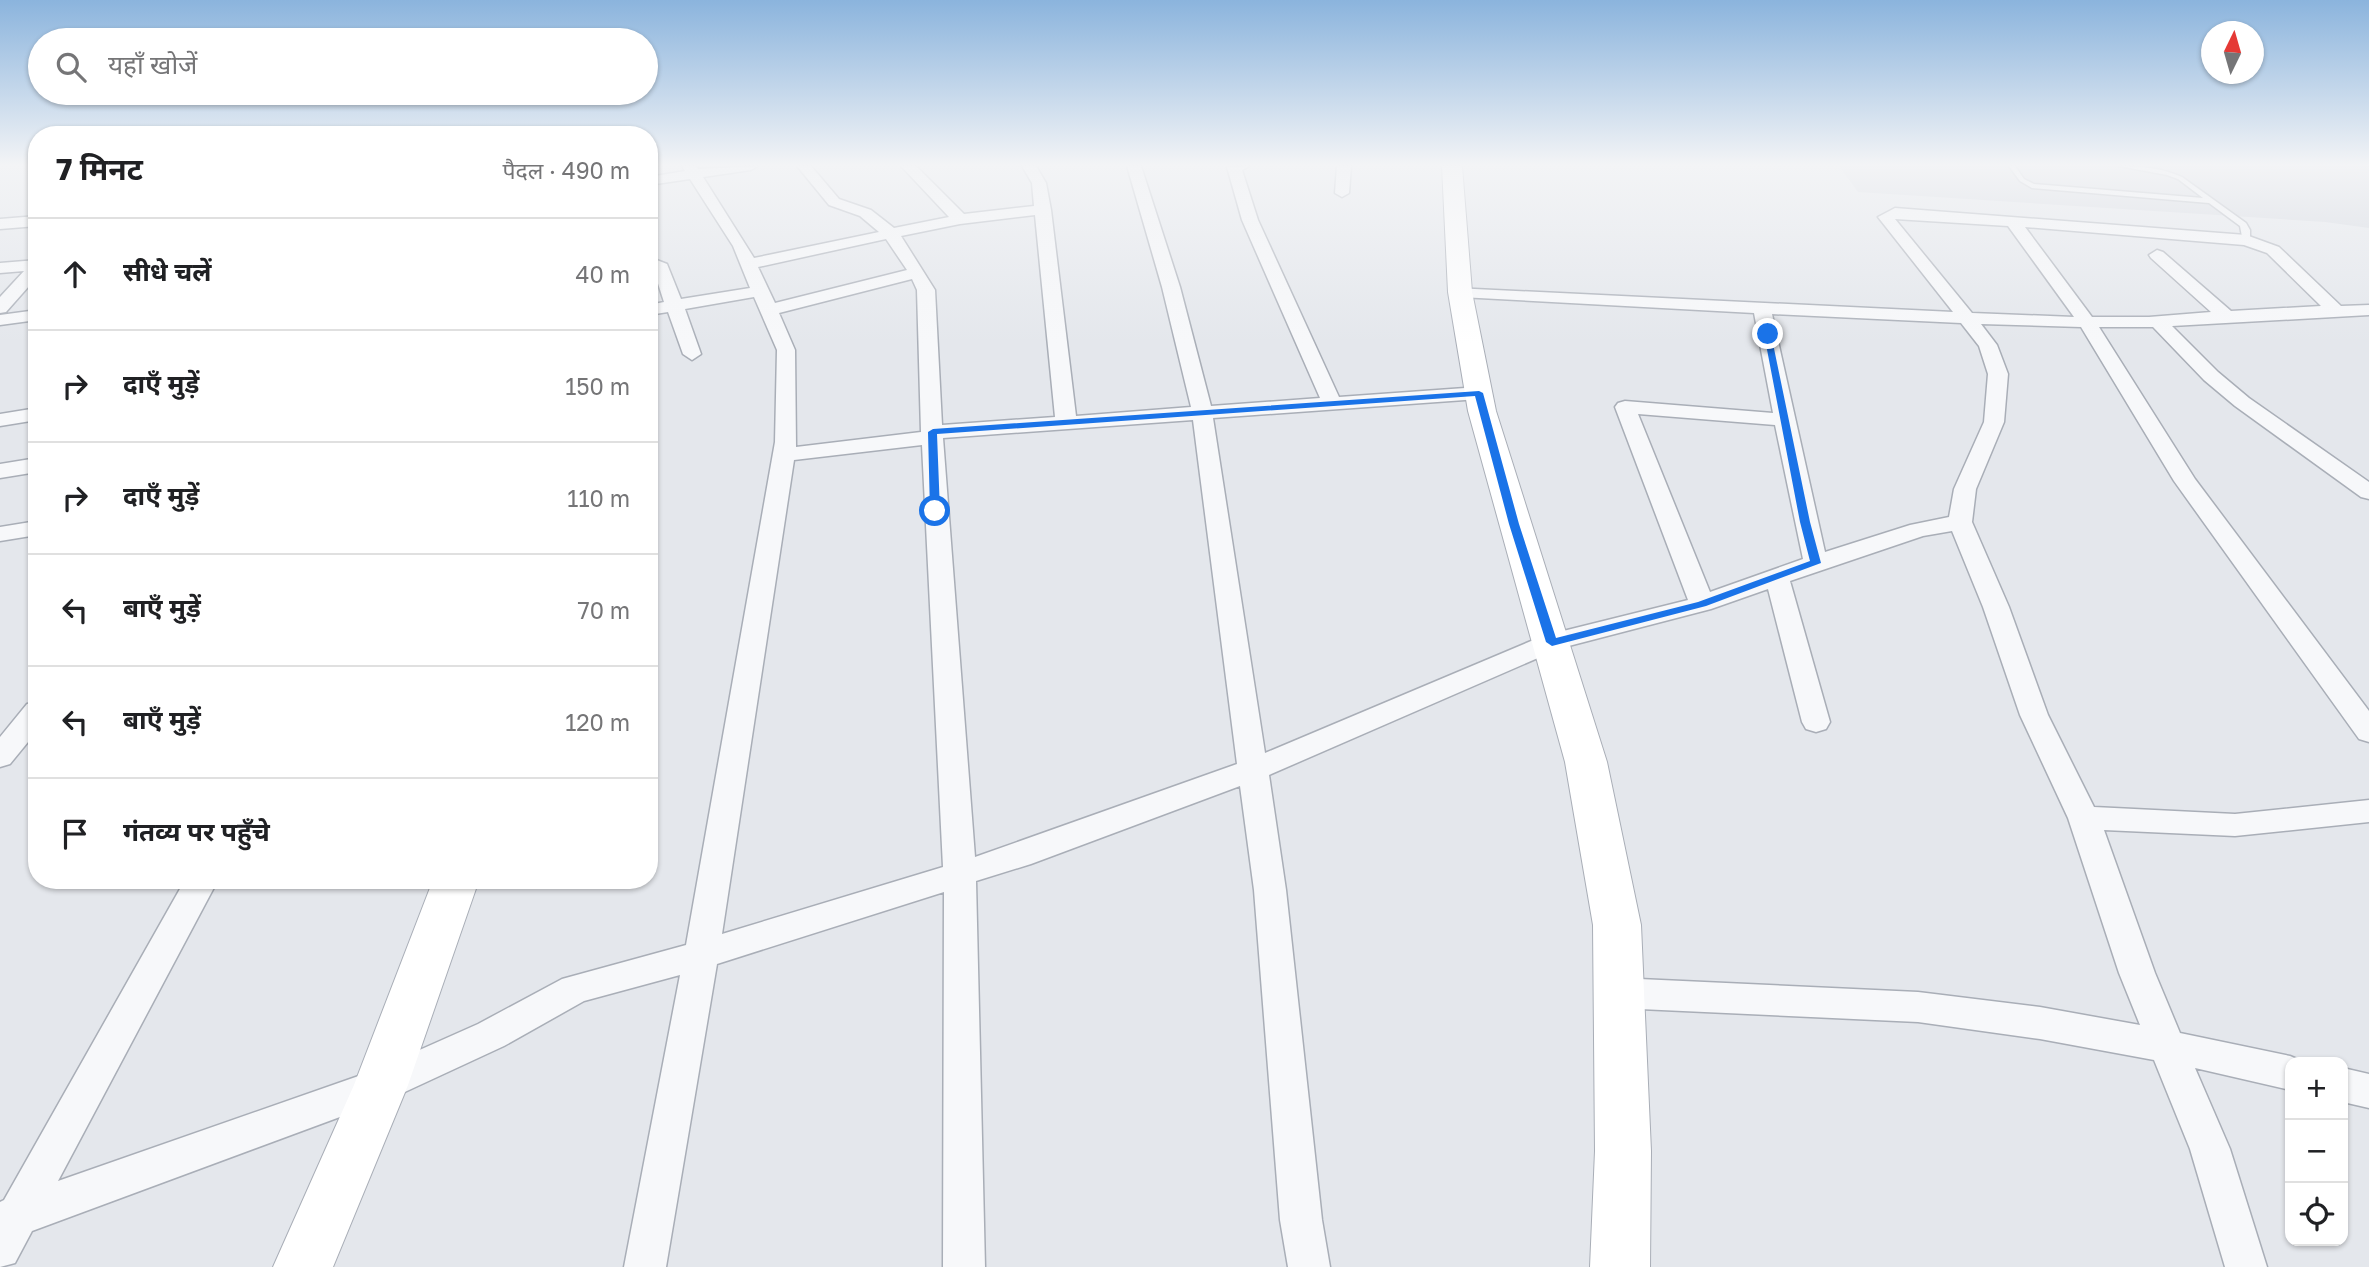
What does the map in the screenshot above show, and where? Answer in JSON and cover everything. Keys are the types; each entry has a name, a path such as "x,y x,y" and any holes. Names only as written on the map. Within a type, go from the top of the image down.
{"street":[{"path":"645,1267 701,955 784,455 786,350 741,246 728,225"},
{"path":"884,225 926,290 932,434 960,874 964,1267"},
{"path":"749,264 931,225"},
{"path":"1045,225 1066,422"},
{"path":"1152,225 1171,287 1202,412 1270,890 1301,1220 1309,1267"},
{"path":"1252,225 1332,403"},
{"path":"1456,225 1460,292 1479,393 1510,511 1552,642 1586,762 1617,925 1623,1151 1620,1267"},
{"path":"1893,225 1988,345 1998,374 1994,422 1965,489 1960,522 1996,607 2034,715 2084,818 2137,973 2210,1149 2246,1267"},
{"path":"2014,225 2087,323 2185,481 2369,732"},
{"path":"2053,225 2246,240 2263,244 2273,250 2337,312"},
{"path":"2157,255 2227,317"},
{"path":"0,268 28,266"},
{"path":"658,266 661,268 692,354"},
{"path":"658,309 765,301 917,273"},
{"path":"0,308 28,276"},
{"path":"1460,292 1969,320 2087,323 2369,310"},
{"path":"1762,308 1805,522 1816,563"},
{"path":"0,320 28,316"},
{"path":"2157,321 2211,376 2242,402 2369,492"},
{"path":"784,455 932,434 1066,422 1479,393"},
{"path":"1702,604 1625,407 1786,420"},
{"path":"0,420 28,415"},
{"path":"0,471 28,466"},
{"path":"6,1228 381,1084 491,1035 575,989 701,955 1020,855 1254,769 1552,642 1702,604 1918,530 1960,522"},
{"path":"0,534 28,529"},
{"path":"1777,577 1816,722"},
{"path":"0,757 28,722"},
{"path":"2084,818 2235,825 2369,811"},
{"path":"6,1228 197,889"},
{"path":"303,1267 381,1084 453,889"},
{"path":"1618,993 1919,1007 2040,1023 2167,1046 2285,1072"},
{"path":"2348,1086 2369,1091"}],"lane":[{"path":"2243,225 2246,240"}],"route":[{"path":"935,511 933,432 1479,393 1514,524 1552,642 1702,604 1816,563 1805,522 1768,334"}]}
